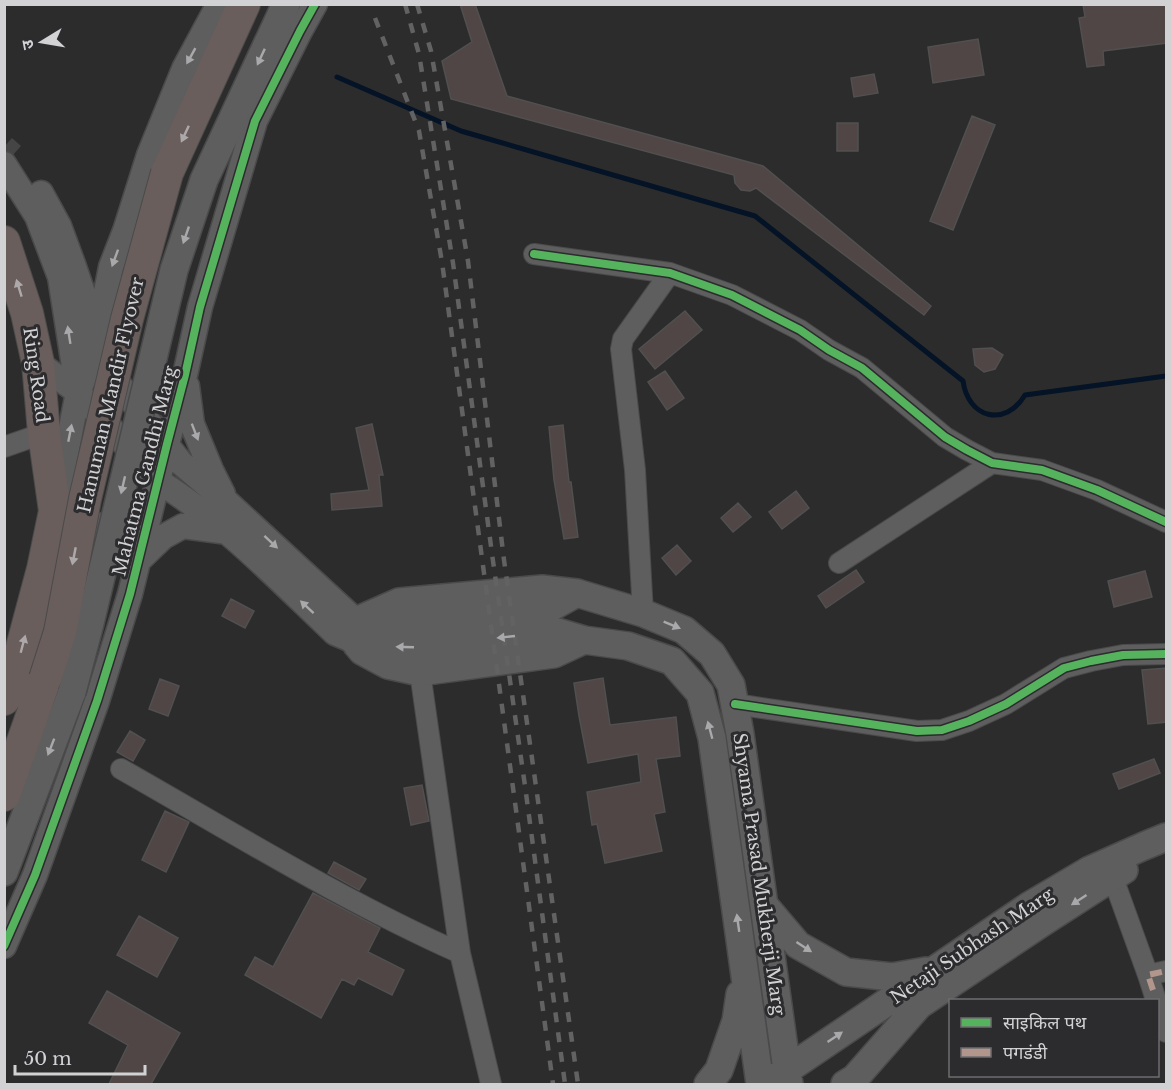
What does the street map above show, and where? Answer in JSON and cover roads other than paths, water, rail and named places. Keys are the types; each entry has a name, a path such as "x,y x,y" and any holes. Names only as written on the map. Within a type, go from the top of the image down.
{"highway":[{"name":"Hanuman Mandir Flyover","path":"4,795 60,632 87,488 166,173 244,5"},
{"name":"Ring Road","path":"4,242 27,313 38,363 44,433 55,511"},
{"path":"4,699 13,681 40,580 55,511"}],"main road":[{"name":"Hanuman Mandir Flyover","path":"4,872 72,692 174,270 204,180 286,4"},
{"name":"Shyama Prasad Mukherji Marg","path":"355,631 399,602 542,589 577,593 643,613 684,630 712,654 731,685 740,734 764,905 781,1080"},
{"name":"Shyama Prasad Mukherji Marg","path":"355,631 393,647 419,647 557,632 584,640 628,646 672,661 700,693 712,738 760,1084"},
{"name":"Shyama Prasad Mukherji Marg","path":"355,631 362,651 387,665 420,672 554,654 584,640"},
{"name":"Netaji Subhash Marg","path":"781,1080 935,969 1029,906 1090,870 1167,837"},
{"name":"Netaji Subhash Marg","path":"845,1084 855,1078 919,1005 1130,867 1167,852"},
{"path":"764,905 798,945 846,972 892,977 935,969"},
{"path":"708,1084 719,1070 736,1021 744,966"},
{"path":"869,1084 919,1005"}],"street":[{"path":"219,4 184,69 148,155 125,231 111,267 93,358 78,392 55,511 97,525 121,543 138,561 163,537 183,526 228,532"},
{"name":"Mahatma Gandhi Marg","path":"4,946 35,875 97,701 130,594 200,307 255,121 315,4"},
{"path":"9,159 37,186 59,226 85,299 93,358"},
{"path":"9,159 37,216 60,277 78,392"},
{"path":"534,254 670,273 732,295 800,330 829,350 862,368 945,437 992,463 1042,470 1097,490 1167,522"},
{"path":"643,613 635,470 621,349 623,339 670,273"},
{"name":"Shyama Prasad Mukherji Marg","path":"93,358 121,387 181,464 228,502 355,631"},
{"name":"Shyama Prasad Mukherji Marg","path":"38,363 78,392 158,481 228,532 335,633 355,631"},
{"path":"185,375 192,424 211,470 228,502"},
{"path":"4,447 44,433"},
{"path":"839,563 992,463"},
{"path":"735,704 917,731 942,730 969,721 1006,704 1064,668 1123,655 1167,654"},
{"path":"420,672 460,953 491,1084"},
{"path":"121,769 407,929 460,953"},
{"path":"1113,878 1157,973 1157,999"},
{"path":"1159,1008 1167,1032"}],"waterway":[{"path":"337,77 461,131 755,216 963,381 966,394 972,403 988,414 998,415 1008,412 1025,395 1166,376"}],"tunnel":[{"path":"4,147 13,155"}],"railway":[{"path":"405,4 419,54 453,263 565,1084"},
{"path":"417,4 431,51 468,261 504,560 578,1084"},
{"path":"375,18 419,131 442,262 553,1084"}]}
